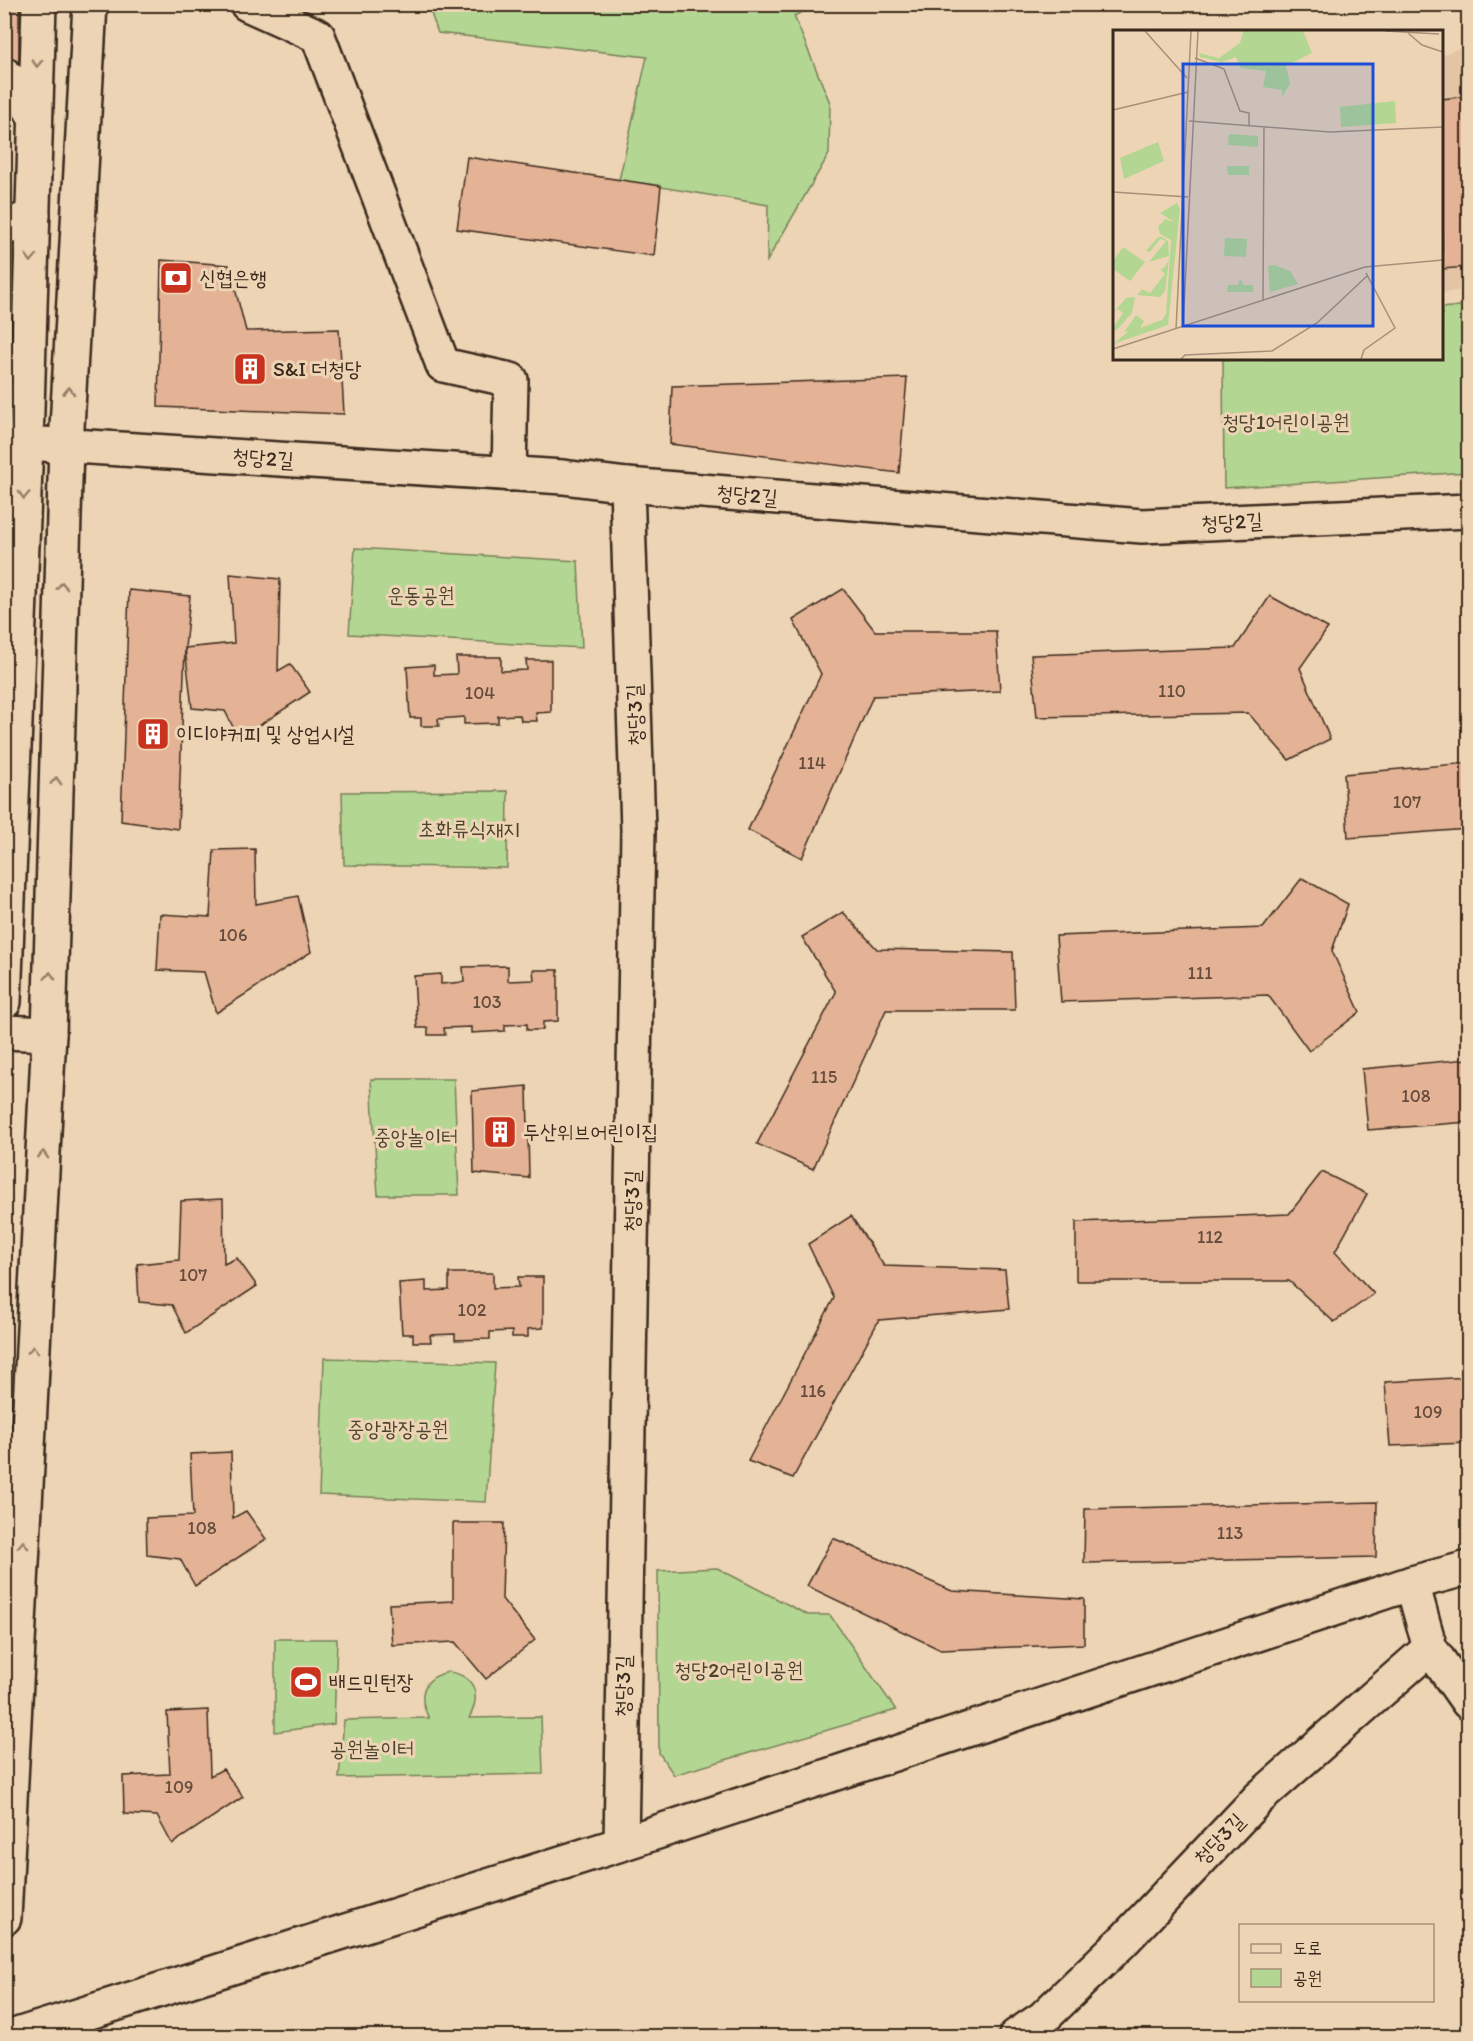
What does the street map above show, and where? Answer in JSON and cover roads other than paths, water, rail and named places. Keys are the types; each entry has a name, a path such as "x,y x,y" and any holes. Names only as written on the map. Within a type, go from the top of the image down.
{"street":[{"path":"4,1002 26,443 19,222 35,117 39,4"},
{"path":"4,1918 49,1034 66,446 90,4"},
{"path":"247,4 318,36 443,364 511,381 509,474"},
{"path":"4,74 16,86 35,117"},
{"name":"청당2길","path":"26,443 563,477 627,485 1142,526 1468,511"},
{"name":"청당3길","path":"621,1844 638,830 627,485"},
{"path":"4,1032 49,1034"},
{"path":"14,2037 621,1844 1412,1583 1468,1568"},
{"path":"1412,1583 1430,1648 1468,1702"},
{"name":"청당3길","path":"1016,2037 1043,2018 1124,1940 1259,1798 1430,1648"}],"place":[{"name":"신협은행","path":"176,278"},
{"name":"S&I 더청당","path":"250,369"},
{"name":"이디야커피 및 상업시설","path":"153,734"},
{"name":"두산위브어린이집","path":"500,1132"},
{"name":"배드민턴장","path":"306,1682"}],"park label":[{"name":"청당1어린이공원","path":"1286,422"},
{"name":"운동공원","path":"421,595"},
{"name":"초화류식재지","path":"469,829"},
{"name":"중앙놀이터","path":"416,1137"},
{"name":"중앙광장공원","path":"398,1429"},
{"name":"청당2어린이공원","path":"739,1670"},
{"name":"공원놀이터","path":"372,1749"}]}
